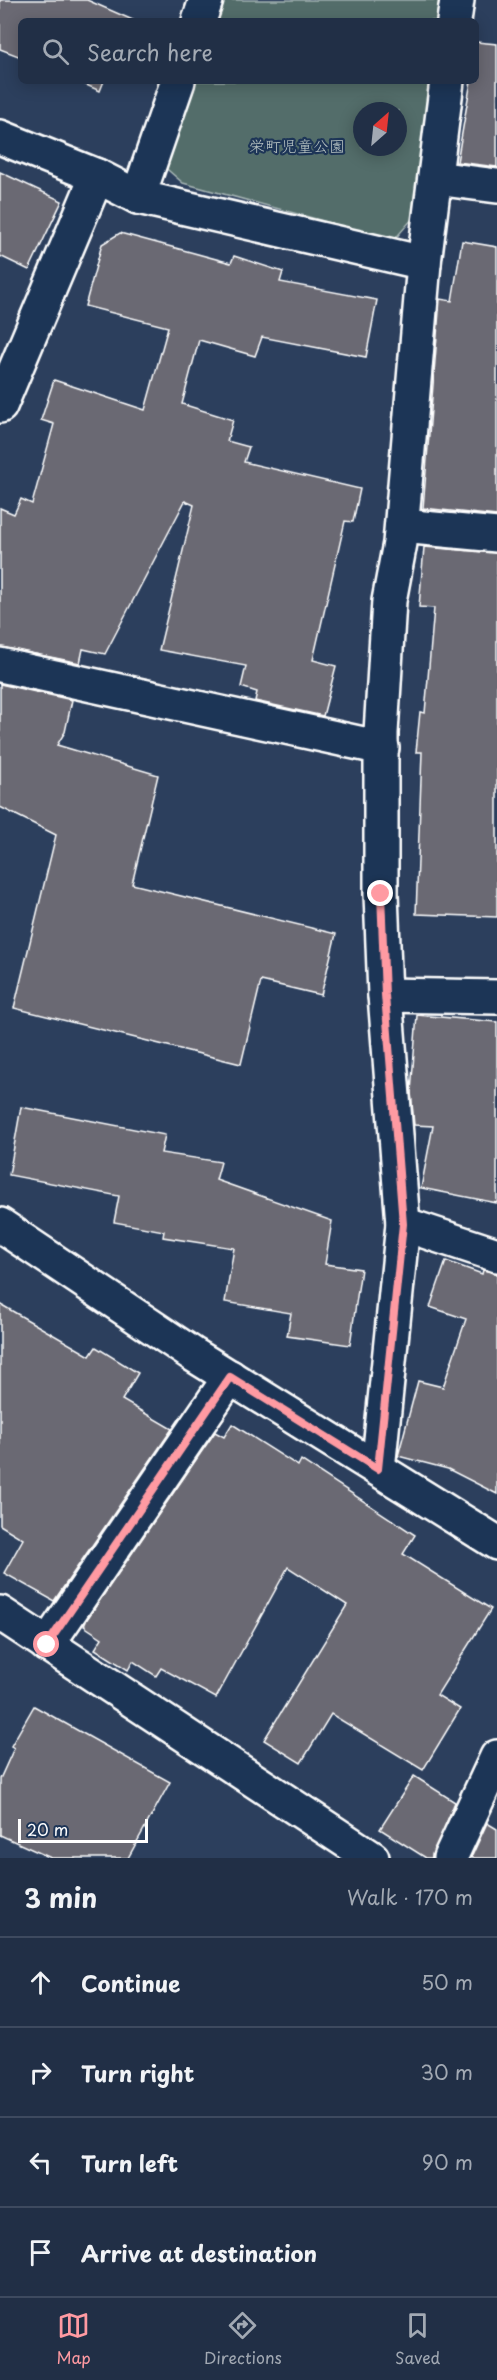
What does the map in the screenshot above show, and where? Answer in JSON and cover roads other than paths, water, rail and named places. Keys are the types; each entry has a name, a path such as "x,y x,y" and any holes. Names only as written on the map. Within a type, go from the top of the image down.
{"street":[{"path":"200,18 206,0"},
{"path":"454,18 457,0"},
{"path":"138,197 177,84"},
{"path":"378,1469 403,1224 385,995 381,894 381,748 389,601 402,526 424,263 447,84"},
{"path":"0,137 98,176 138,197 424,263"},
{"path":"0,406 98,176"},
{"path":"435,178 497,186"},
{"path":"402,526 497,535"},
{"path":"0,665 381,748"},
{"path":"385,995 497,998"},
{"path":"403,1224 497,1255"},
{"path":"0,1225 230,1377 497,1543"},
{"path":"47,1645 230,1377"},
{"path":"0,1613 372,1858"},
{"path":"450,1858 497,1757"}],"park label":[{"name":"栄町児童公園","path":"297,146"}]}
